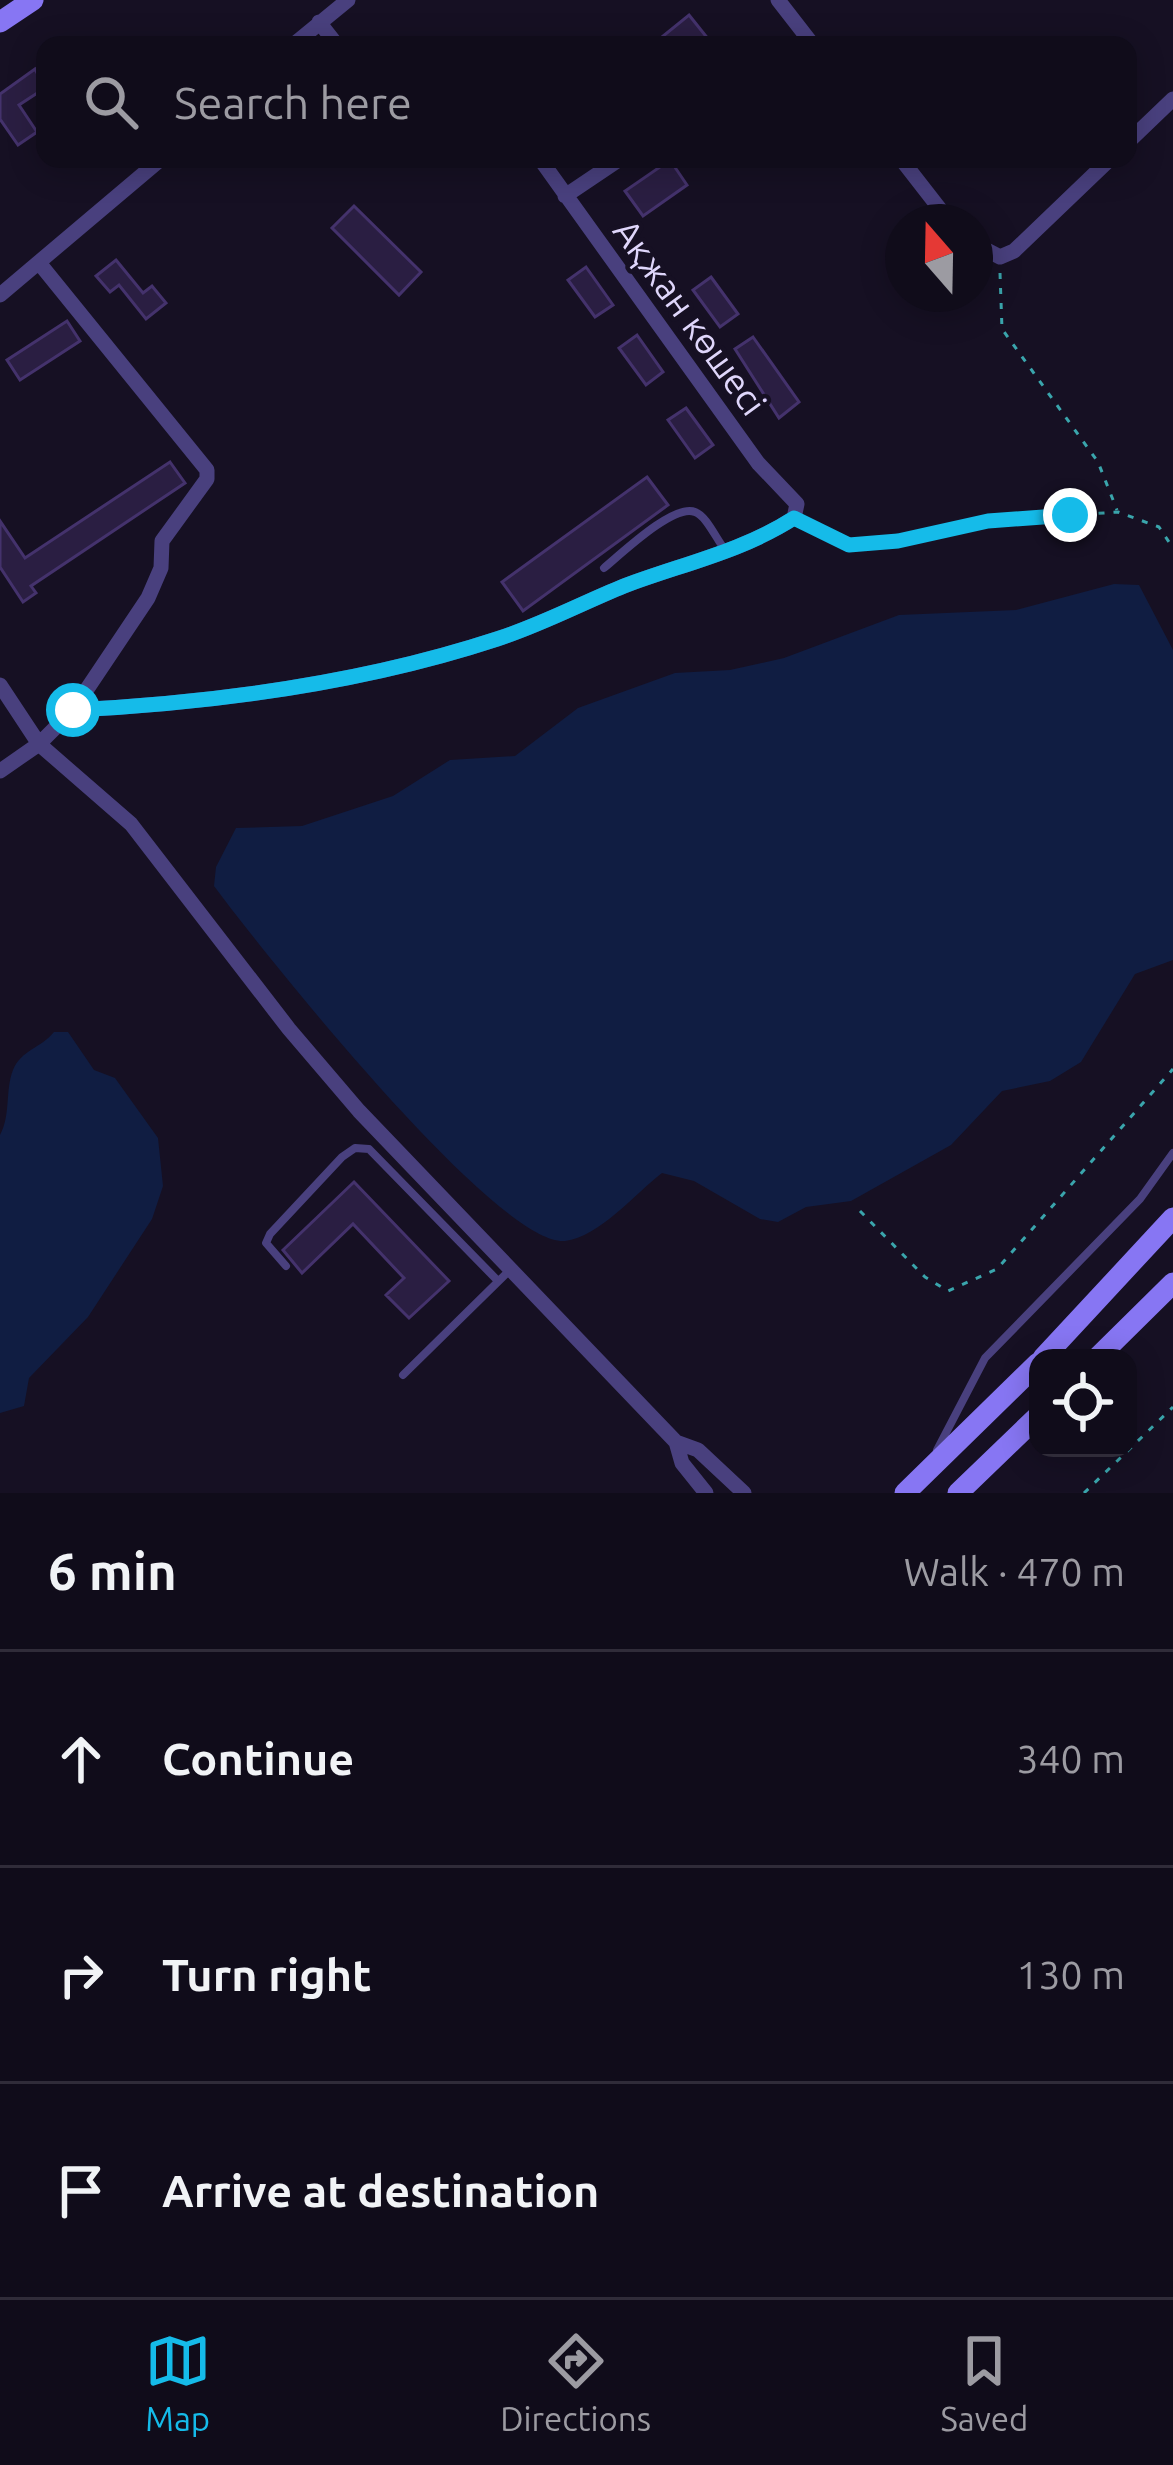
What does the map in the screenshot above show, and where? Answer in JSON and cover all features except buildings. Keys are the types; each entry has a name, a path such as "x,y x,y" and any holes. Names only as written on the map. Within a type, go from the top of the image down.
{"main road":[{"path":"0,22 33,0"},
{"path":"1050,1349 1173,1218"},
{"path":"1106,1349 1173,1282"},
{"path":"913,1486 1029,1371"},
{"path":"958,1493 1029,1424"}],"street":[{"path":"303,36 348,0"},
{"path":"778,0 806,36"},
{"path":"319,22 330,36"},
{"path":"1137,133 1173,99"},
{"path":"0,295 151,168"},
{"name":"Ақжан көшесі","path":"546,168 796,511"},
{"path":"566,196 607,168"},
{"path":"909,168 936,204"},
{"path":"993,253 1000,257 1015,251 1101,168"},
{"path":"0,771 39,745 73,710 148,598 161,568 162,542 207,479 207,470 40,264"},
{"path":"73,710 152,706 370,672 497,639 760,540 796,511"},
{"path":"0,685 39,745 131,824 289,1029 676,1442 698,1450 744,1493"},
{"path":"676,1442 682,1463 706,1493"}],"lane":[{"path":"604,568 669,516 686,512 705,520 727,552"},
{"path":"286,1266 266,1243 270,1234 355,1148 369,1149 498,1281"},
{"path":"913,1486 986,1358 1140,1199 1173,1154"},
{"path":"403,1375 512,1268"},
{"path":"1142,1315 1173,1300"}],"path":[{"path":"1000,257 1002,329 1098,462 1118,512"},
{"path":"796,511 849,545 898,541 988,521 1118,512 1159,527 1173,548"},
{"path":"860,1210 925,1276 948,1291 968,1285 998,1269 1173,1069"},
{"path":"1084,1493 1173,1407"}],"water":[{"path":"1114,584 1139,585 1173,650 1173,960 1135,974 1081,1062 1050,1081 1002,1091 951,1145 851,1201 806,1207 778,1222 760,1219 694,1181 662,1173 604,1223 578,1238 565,1241 532,1230 488,1197 381,1089 214,886 216,867 236,828 302,826 393,796 450,760 515,756 578,708 675,673 730,670 784,658 899,615 1016,610"},
{"path":"54,1032 68,1032 94,1070 115,1078 158,1138 163,1186 152,1219 88,1317 29,1378 24,1406 0,1413 0,1135 13,1070"}],"route":[{"path":"73,710 152,706 370,672 497,639 627,585 760,540 794,518 849,545 898,541 988,521 1070,515"}]}
